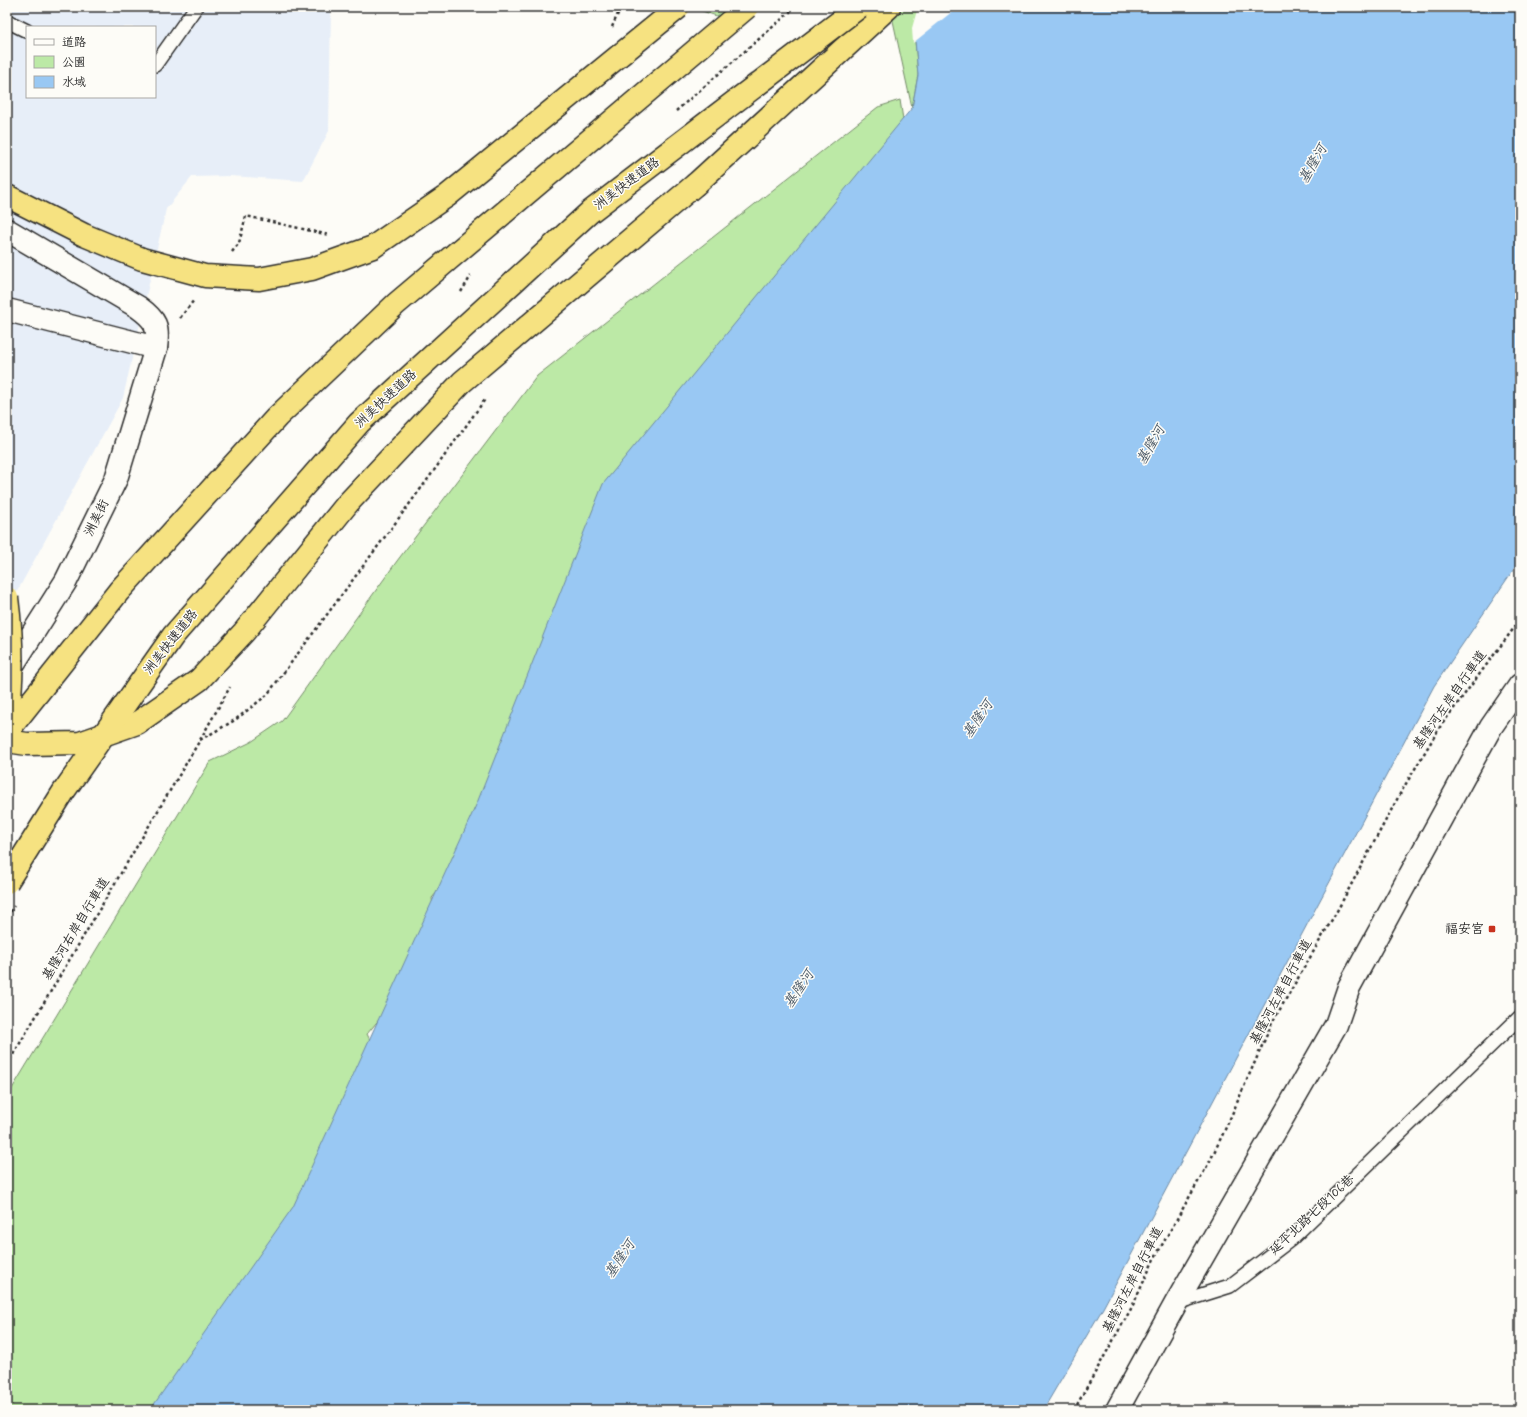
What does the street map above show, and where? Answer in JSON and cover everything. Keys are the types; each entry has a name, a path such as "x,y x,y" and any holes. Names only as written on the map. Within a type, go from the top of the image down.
{"highway":[{"path":"7,196 84,235 142,259 205,276 259,279 312,269 373,247 447,196 679,7"},
{"path":"7,732 119,591 277,417 396,304 747,7"},
{"name":"洲美快速道路","path":"7,882 64,791 173,636 359,423 590,212 859,7"},
{"path":"7,741 27,744 80,743 137,723 199,680 244,632 348,504 462,382 696,184 889,7"},
{"path":"7,598 10,626 11,695 7,718"}],"street":[{"name":"洲美街","path":"7,230 148,314 156,325 156,348 116,479 66,581 7,674"},
{"path":"7,310 156,348"},
{"path":"1117,1410 1176,1303 1336,1025 1349,987 1487,734 1520,685"}],"lane":[{"path":"156,64 196,7"},
{"path":"7,21 26,30"},
{"name":"延平北路七段106巷","path":"1176,1303 1230,1286 1290,1240 1520,1017"}],"path":[{"path":"239,243 246,216 334,236"},
{"name":"基隆河左岸自行車道","path":"1074,1410 1132,1307 1154,1260 1210,1160 1229,1121 1272,1023 1337,912 1401,792 1440,727 1520,620"},
{"name":"基隆河右岸自行車道","path":"7,1065 162,804"}],"shaded area":[{"path":"7,7 331,7 329,131 303,181 230,176 192,177 166,209 123,398 7,610"}],"green space":[{"path":"691,7 753,7 742,25"},
{"path":"890,7 920,7 914,29 918,75 912,108"},
{"path":"900,100 906,139 455,871 432,898 434,915 396,999 367,1034 385,1070 394,1141 155,1410 7,1410 7,1097 210,762 251,742 282,721 397,561 537,376 878,107"}],"water":[{"name":"基隆河","path":"920,7 1520,7 1520,560 1434,686 1103,1308 1043,1410 150,1410 293,1207 477,803 603,484 912,108 918,75 914,29"}],"pier":[{"path":"918,7 958,7 913,43 912,28"}],"place":[{"name":"福安宮","path":"1492,929"}]}
